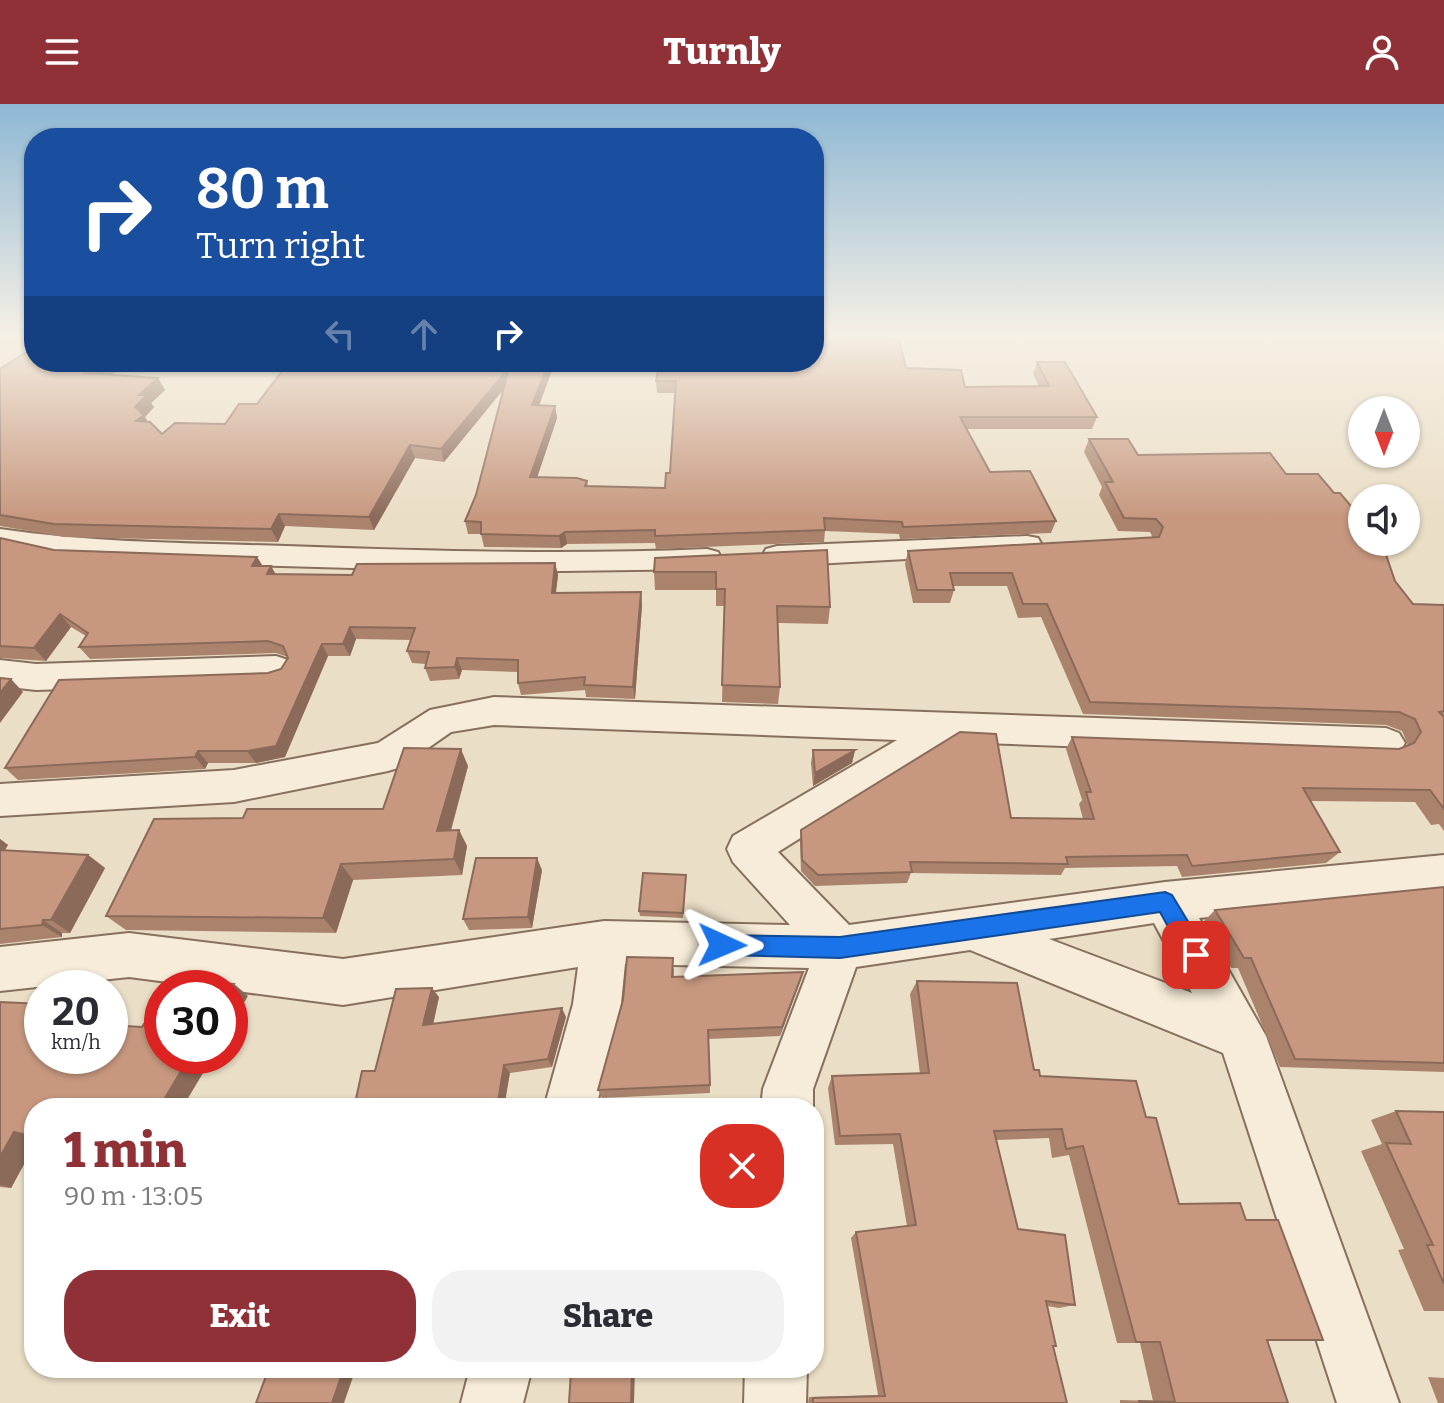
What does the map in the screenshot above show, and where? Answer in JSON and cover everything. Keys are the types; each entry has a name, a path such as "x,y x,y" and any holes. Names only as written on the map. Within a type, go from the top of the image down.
{"street":[{"path":"0,538 64,550 418,561 628,563 1059,544"},
{"path":"0,673 36,677 276,669"},
{"path":"0,800 234,786 388,756 415,735 443,720 494,711 1386,743"},
{"path":"840,948 748,849 950,726"},
{"path":"0,969 129,955 343,982 604,942 840,948 1165,902 1444,874"},
{"path":"1165,902 1242,1036 1368,1403"},
{"path":"974,931 1242,1036"},
{"path":"573,1098 597,1004 604,942"},
{"path":"788,1098 788,1089 840,948"},
{"path":"492,1403 498,1378"},
{"path":"775,1403 776,1378"}],"building":[{"path":"0,396 146,396 135,407 144,415 136,421 150,422 162,434 175,423 225,424 239,404 257,404 263,396 486,396 441,449 410,445 369,517 279,514 271,529 54,524 0,515"},
{"path":"502,396 536,396 532,405 555,406 530,477 577,478 587,481 585,486 665,488 666,473 670,473 675,396 1085,396 1097,417 960,417 990,472 1030,471 1056,521 903,527 902,522 824,518 825,530 655,536 655,530 565,532 559,536 481,534 481,522 465,521 476,495"},
{"path":"1089,439 1128,439 1138,455 1270,453 1286,474 1318,474 1334,493 1340,493 1348,502 1348,556 1386,556 1395,581 1413,604 1444,605 1444,711 1439,712 1444,717 1444,809 1430,790 1303,788 1340,852 1192,866 1187,855 1066,857 1068,864 910,862 912,872 818,875 802,860 801,830 960,732 996,734 1011,818 1094,819 1086,792 1091,792 1072,737 1399,749 1414,743 1421,732 1415,719 1399,712 1090,702 1047,604 1023,604 1012,573 950,573 954,590 917,590 908,551 1159,537 1163,527 1156,519 1124,518 1105,482 1113,482"},
{"path":"0,538 54,550 257,557 252,566 271,566 267,574 352,575 357,564 555,563 552,593 641,592 633,687 584,685 585,677 518,683 518,660 457,658 455,667 425,668 429,652 407,651 415,628 350,627 343,644 322,644 276,746 247,751 198,751 195,757 5,768 59,680 268,673 281,669 288,658 283,646 268,641 79,647 88,633 60,614 34,648 0,646"},
{"path":"827,550 830,607 777,606 780,687 722,685 725,589 716,589 716,572 654,572 655,558"},
{"path":"0,678 11,679 0,693"},
{"path":"404,748 461,749 437,831 459,830 454,859 341,864 323,918 106,916 154,819 243,818 247,809 383,809"},
{"path":"813,750 855,750 815,773"},
{"path":"0,850 88,855 51,920 43,920 42,925 0,929"},
{"path":"476,858 537,858 528,917 463,919"},
{"path":"643,873 686,875 683,913 639,911"},
{"path":"1444,887 1444,1063 1295,1059 1251,958 1244,958 1215,910"},
{"path":"627,957 673,958 672,977 803,972 782,1027 708,1030 710,1085 598,1090 623,1000"},
{"path":"917,981 1017,983 1034,1070 1039,1070 1040,1076 1136,1081 1146,1117 1156,1118 1179,1204 1240,1203 1246,1220 1278,1220 1323,1340 1267,1340 1288,1403 1140,1403 1175,1402 1160,1342 1136,1342 1083,1146 1066,1149 1062,1129 994,1131 1018,1229 1065,1235 1075,1305 1046,1301 1067,1403 813,1403 813,1398 885,1396 856,1232 916,1225 900,1134 840,1136 832,1076 929,1073"},
{"path":"432,988 423,1025 562,1008 548,1059 504,1065 499,1098 356,1098 362,1071 375,1071 396,989"},
{"path":"0,1002 24,1003 24,1074 128,1074 128,1026 142,1027 144,1024 144,1074 179,1074 165,1098 24,1098 24,1134 14,1132 0,1157"},
{"path":"1396,1111 1444,1112 1444,1284 1427,1245 1433,1245 1386,1143 1411,1144"},
{"path":"265,1378 341,1378 332,1403 256,1403"},
{"path":"571,1378 632,1378 631,1403 569,1403"}],"route":[{"path":"722,945 840,948 1165,902 1196,955"}]}
